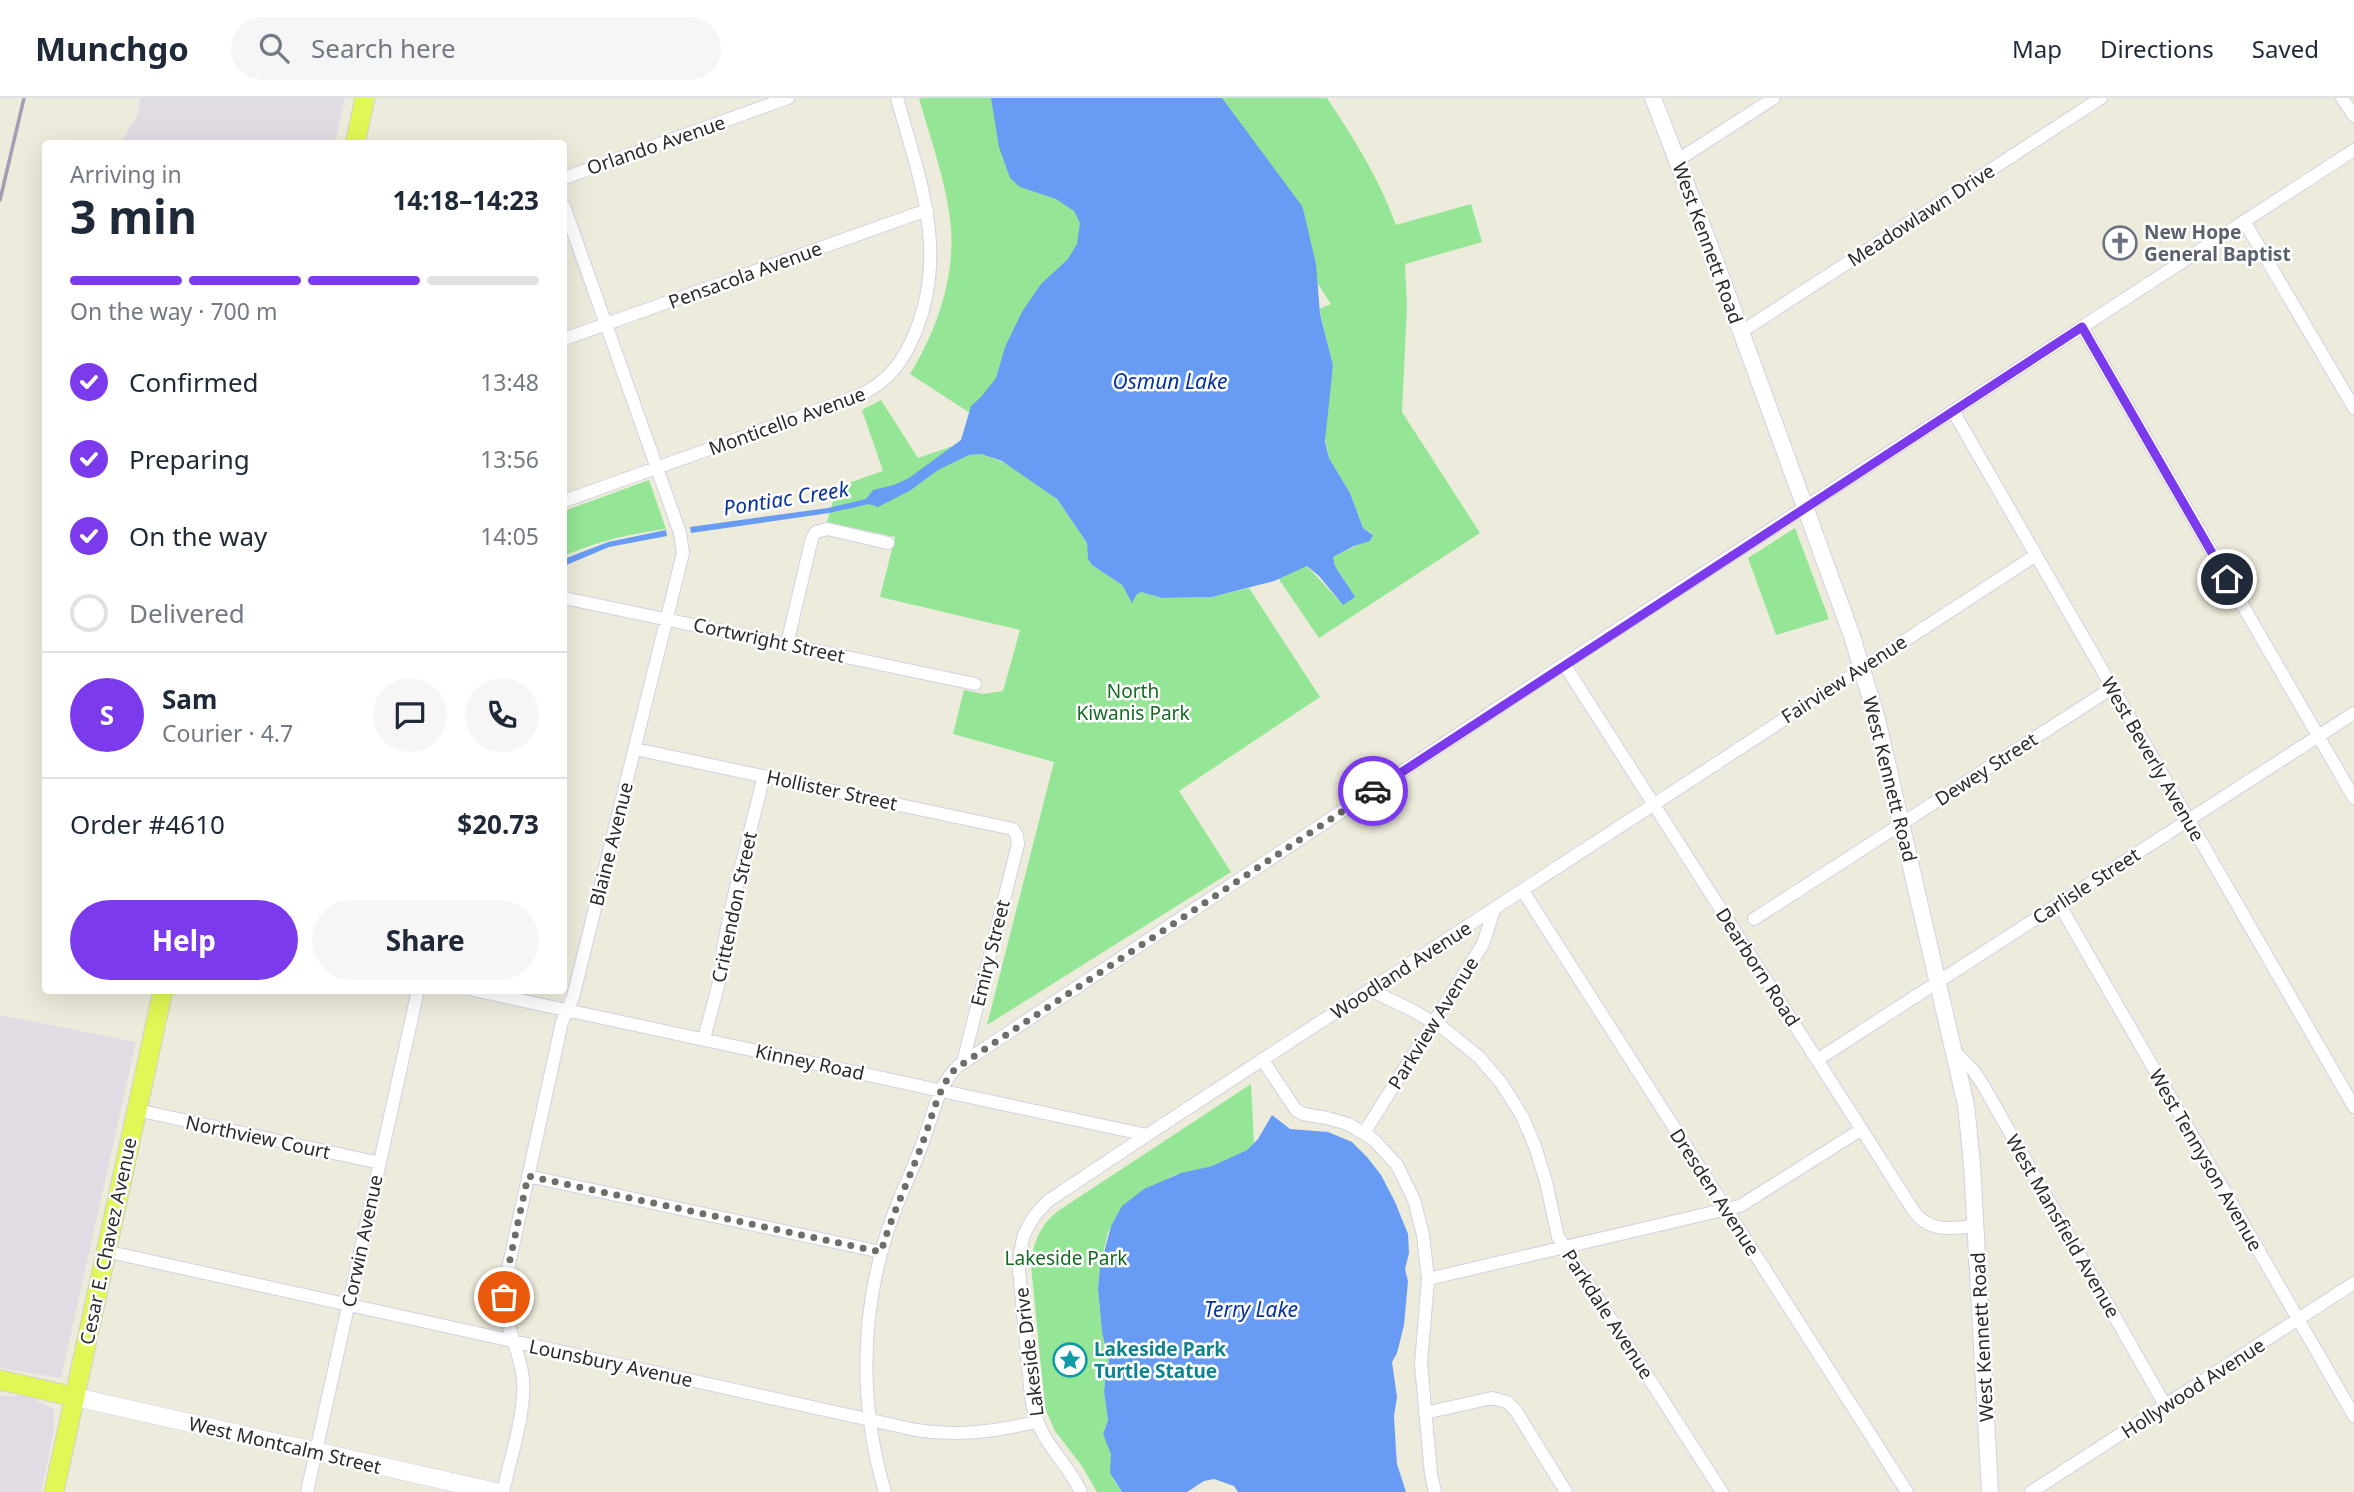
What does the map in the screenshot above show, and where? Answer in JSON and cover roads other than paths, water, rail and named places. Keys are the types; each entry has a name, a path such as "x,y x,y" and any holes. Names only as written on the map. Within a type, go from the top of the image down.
{"main road":[{"path":"356,140 365,98"},
{"name":"Cesar E. Chavez Avenue","path":"54,1492 162,994"},
{"path":"0,1380 75,1397"},
{"name":"West Montcalm Street","path":"75,1397 496,1492"}],"street":[{"name":"Orlando Avenue","path":"567,177 789,98"},
{"name":"Monticello Avenue","path":"567,500 860,396 883,383 902,360 926,302 932,258 927,211 897,98"},
{"name":"West Kennett Road","path":"1653,98 1862,667 1901,824 1955,1052 1969,1125 1990,1492"},
{"path":"1678,160 1774,98"},
{"name":"Meadowlawn Drive","path":"1741,332 2101,98"},
{"path":"2343,98 2354,116"},
{"path":"885,1492 875,1457 866,1383 871,1299 890,1224 941,1090 950,1074 962,1062 1564,664 2354,150"},
{"name":"Pensacola Avenue","path":"567,338 927,211"},
{"name":"Blaine Avenue","path":"503,1492 523,1389 520,1364 505,1311 505,1285 562,1022 573,997 682,561 683,545 567,214"},
{"path":"2244,221 2354,408"},
{"path":"2082,327 2354,798"},
{"name":"West Beverly Avenue","path":"1953,411 2354,1107"},
{"path":"787,644 812,538 817,531 827,529 888,542"},
{"name":"Fairview Avenue","path":"1654,805 2036,555"},
{"name":"Cortwright Street","path":"567,599 975,684"},
{"name":"Dearborn Road","path":"1564,664 1921,1220 1940,1228 1976,1227"},
{"name":"Dewey Street","path":"1754,919 2112,688"},
{"name":"Carlisle Street","path":"1817,1060 2354,713"},
{"name":"Hollister Street","path":"635,749 1008,826 1016,833 1018,844"},
{"name":"Crittendon Street","path":"704,1039 723,967 723,948 735,891 764,775"},
{"name":"Woodland Avenue","path":"1147,1135 1654,805"},
{"name":"Emiry Street","path":"962,1062 1018,844"},
{"name":"Dresden Avenue","path":"1523,891 1908,1492"},
{"name":"West Tennyson Avenue","path":"2059,904 2354,1416"},
{"name":"Parkview Avenue","path":"1364,1133 1483,944 1494,910"},
{"name":"Parkdale Avenue","path":"1370,990 1434,1022 1479,1057 1514,1102 1535,1146 1558,1237 1722,1492"},
{"name":"Corwin Avenue","path":"307,1492 417,994"},
{"name":"Kinney Road","path":"491,994 1147,1135"},
{"name":"West Mansfield Avenue","path":"1955,1052 1983,1085 2165,1405"},
{"path":"1262,1059 1296,1110 1338,1121 1364,1133 1392,1158 1408,1184 1421,1225 1428,1279 1421,1357 1431,1474 1435,1492"},
{"name":"Northview Court","path":"137,1110 380,1163"},
{"path":"1428,1279 1740,1206 1862,1129"},
{"name":"Lakeside Drive","path":"1082,1492 1047,1444 1036,1422 1019,1270 1020,1253 1024,1234 1035,1215 1048,1201 1147,1135"},
{"path":"528,1176 881,1252"},
{"name":"Lounsbury Avenue","path":"105,1251 927,1432 959,1434 994,1431 1036,1422"},
{"name":"Hollywood Avenue","path":"2031,1492 2354,1283"},
{"path":"1425,1413 1492,1398 1507,1402 1514,1408 1566,1492"}],"water":[{"name":"Osmun Lake","path":"991,98 1222,98 1302,206 1316,264 1320,314 1333,365 1325,441 1329,458 1350,493 1363,528 1373,535 1370,541 1333,557 1335,566 1355,597 1343,605 1307,566 1274,581 1212,597 1162,598 1141,592 1132,603 1122,585 1092,565 1088,559 1087,543 1057,499 1002,461 981,454 969,455 938,470 911,490 878,507 869,504 829,513 691,533 690,527 828,508 866,499 873,490 909,478 961,440 971,406 996,378 1005,347 1022,312 1041,284 1068,259 1077,244 1080,223 1074,211 1056,199 1020,187 1010,178 999,147"},
{"path":"666,530 667,536 609,547 567,565 567,558 608,542"},
{"name":"Terry Lake","path":"1272,1115 1290,1129 1328,1132 1352,1142 1381,1175 1408,1234 1404,1325 1392,1362 1397,1397 1394,1416 1397,1464 1406,1492 1238,1492 1234,1486 1214,1479 1204,1481 1187,1492 1122,1492 1110,1473 1111,1454 1103,1434 1108,1420 1104,1392 1109,1362 1102,1332 1098,1289 1100,1268 1111,1226 1122,1206 1144,1189 1181,1173 1212,1166 1247,1150 1258,1139"}],"railway":[{"path":"0,200 24,98"}],"place":[{"name":"New Hope General Baptist","path":"2120,243"},
{"name":"Lakeside Park Turtle Statue","path":"1070,1360"}],"water label":[{"name":"Pontiac Creek","path":"786,499"}],"park label":[{"name":"North Kiwanis Park","path":"1133,702"},
{"name":"Lakeside Park","path":"1066,1258"}]}
